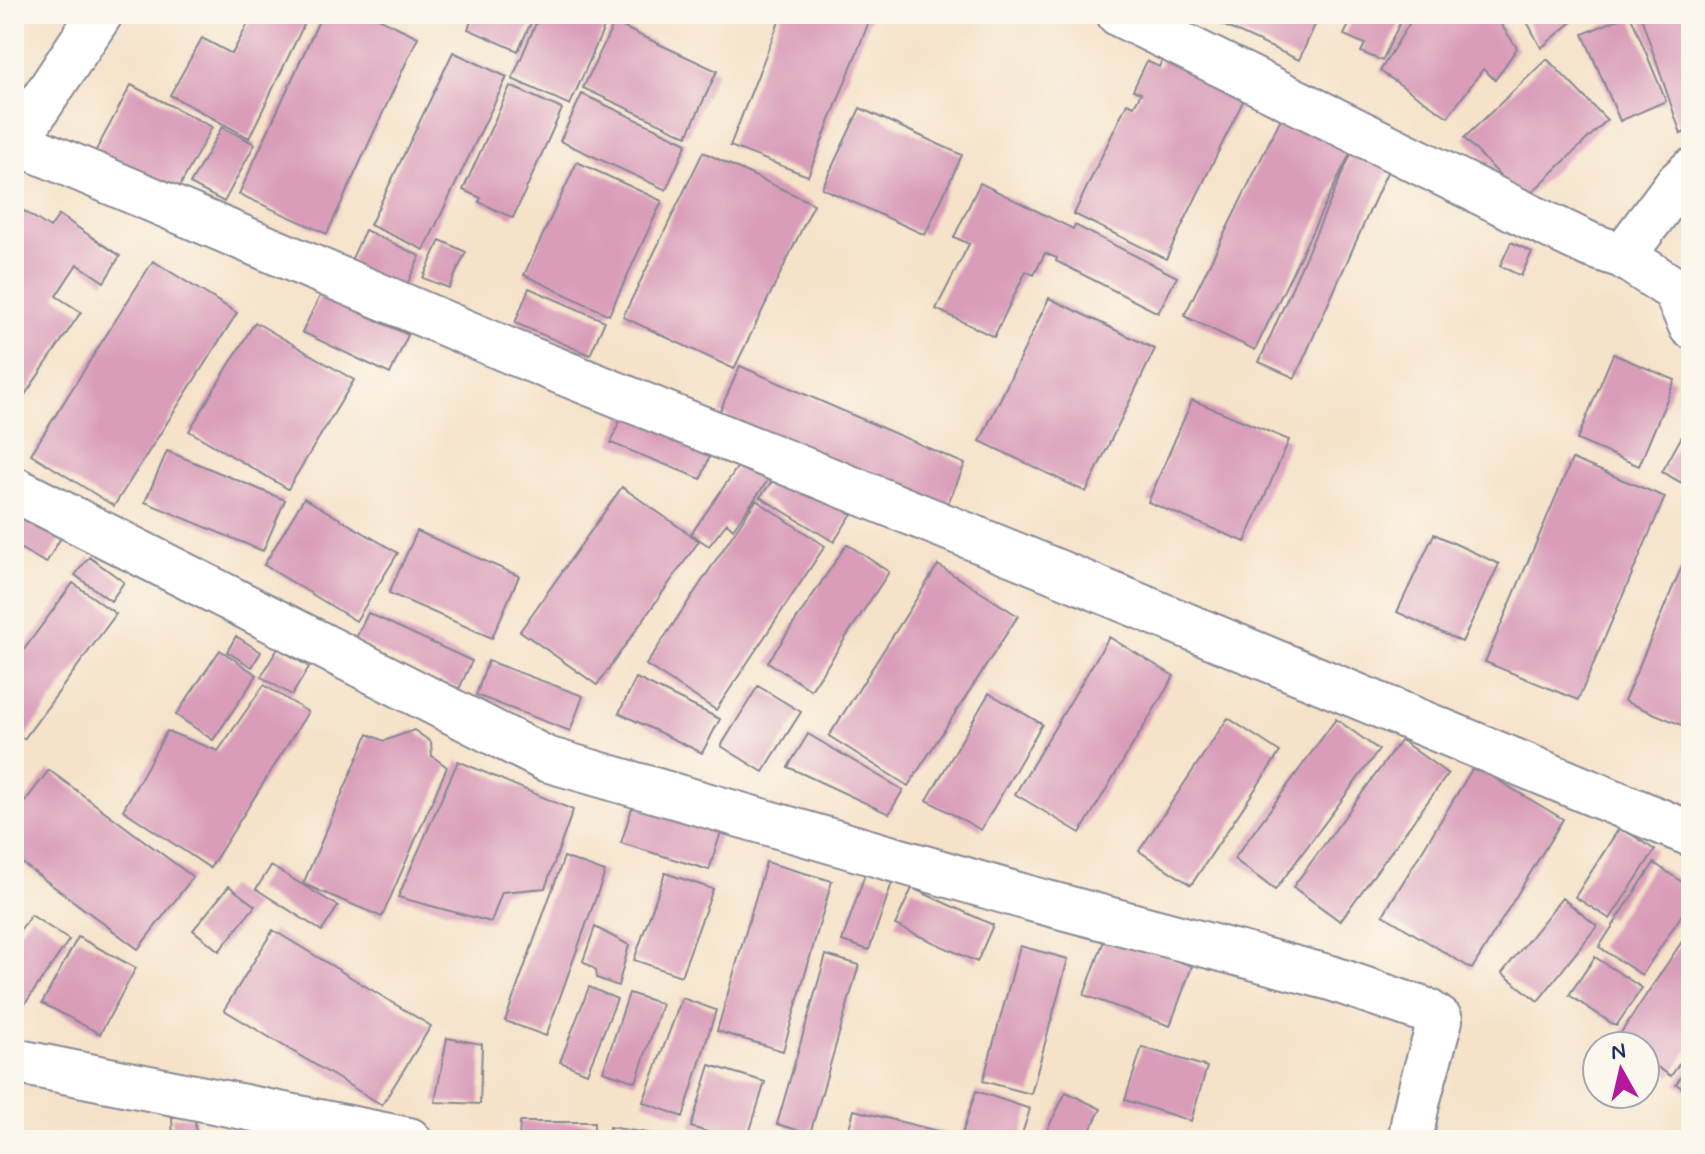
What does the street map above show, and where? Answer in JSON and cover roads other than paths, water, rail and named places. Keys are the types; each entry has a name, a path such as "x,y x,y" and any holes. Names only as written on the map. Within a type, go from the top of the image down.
{"street":[{"path":"100,14 14,142 512,352 1016,555 1691,834"},
{"path":"1119,14 1552,227 1623,256 1675,290 1691,326"},
{"path":"1623,256 1677,184 1691,171"},
{"path":"14,489 546,759 1062,907 1331,978 1427,1011 1440,1020 1414,1111 1411,1140"},
{"path":"14,1061 409,1140"}]}
